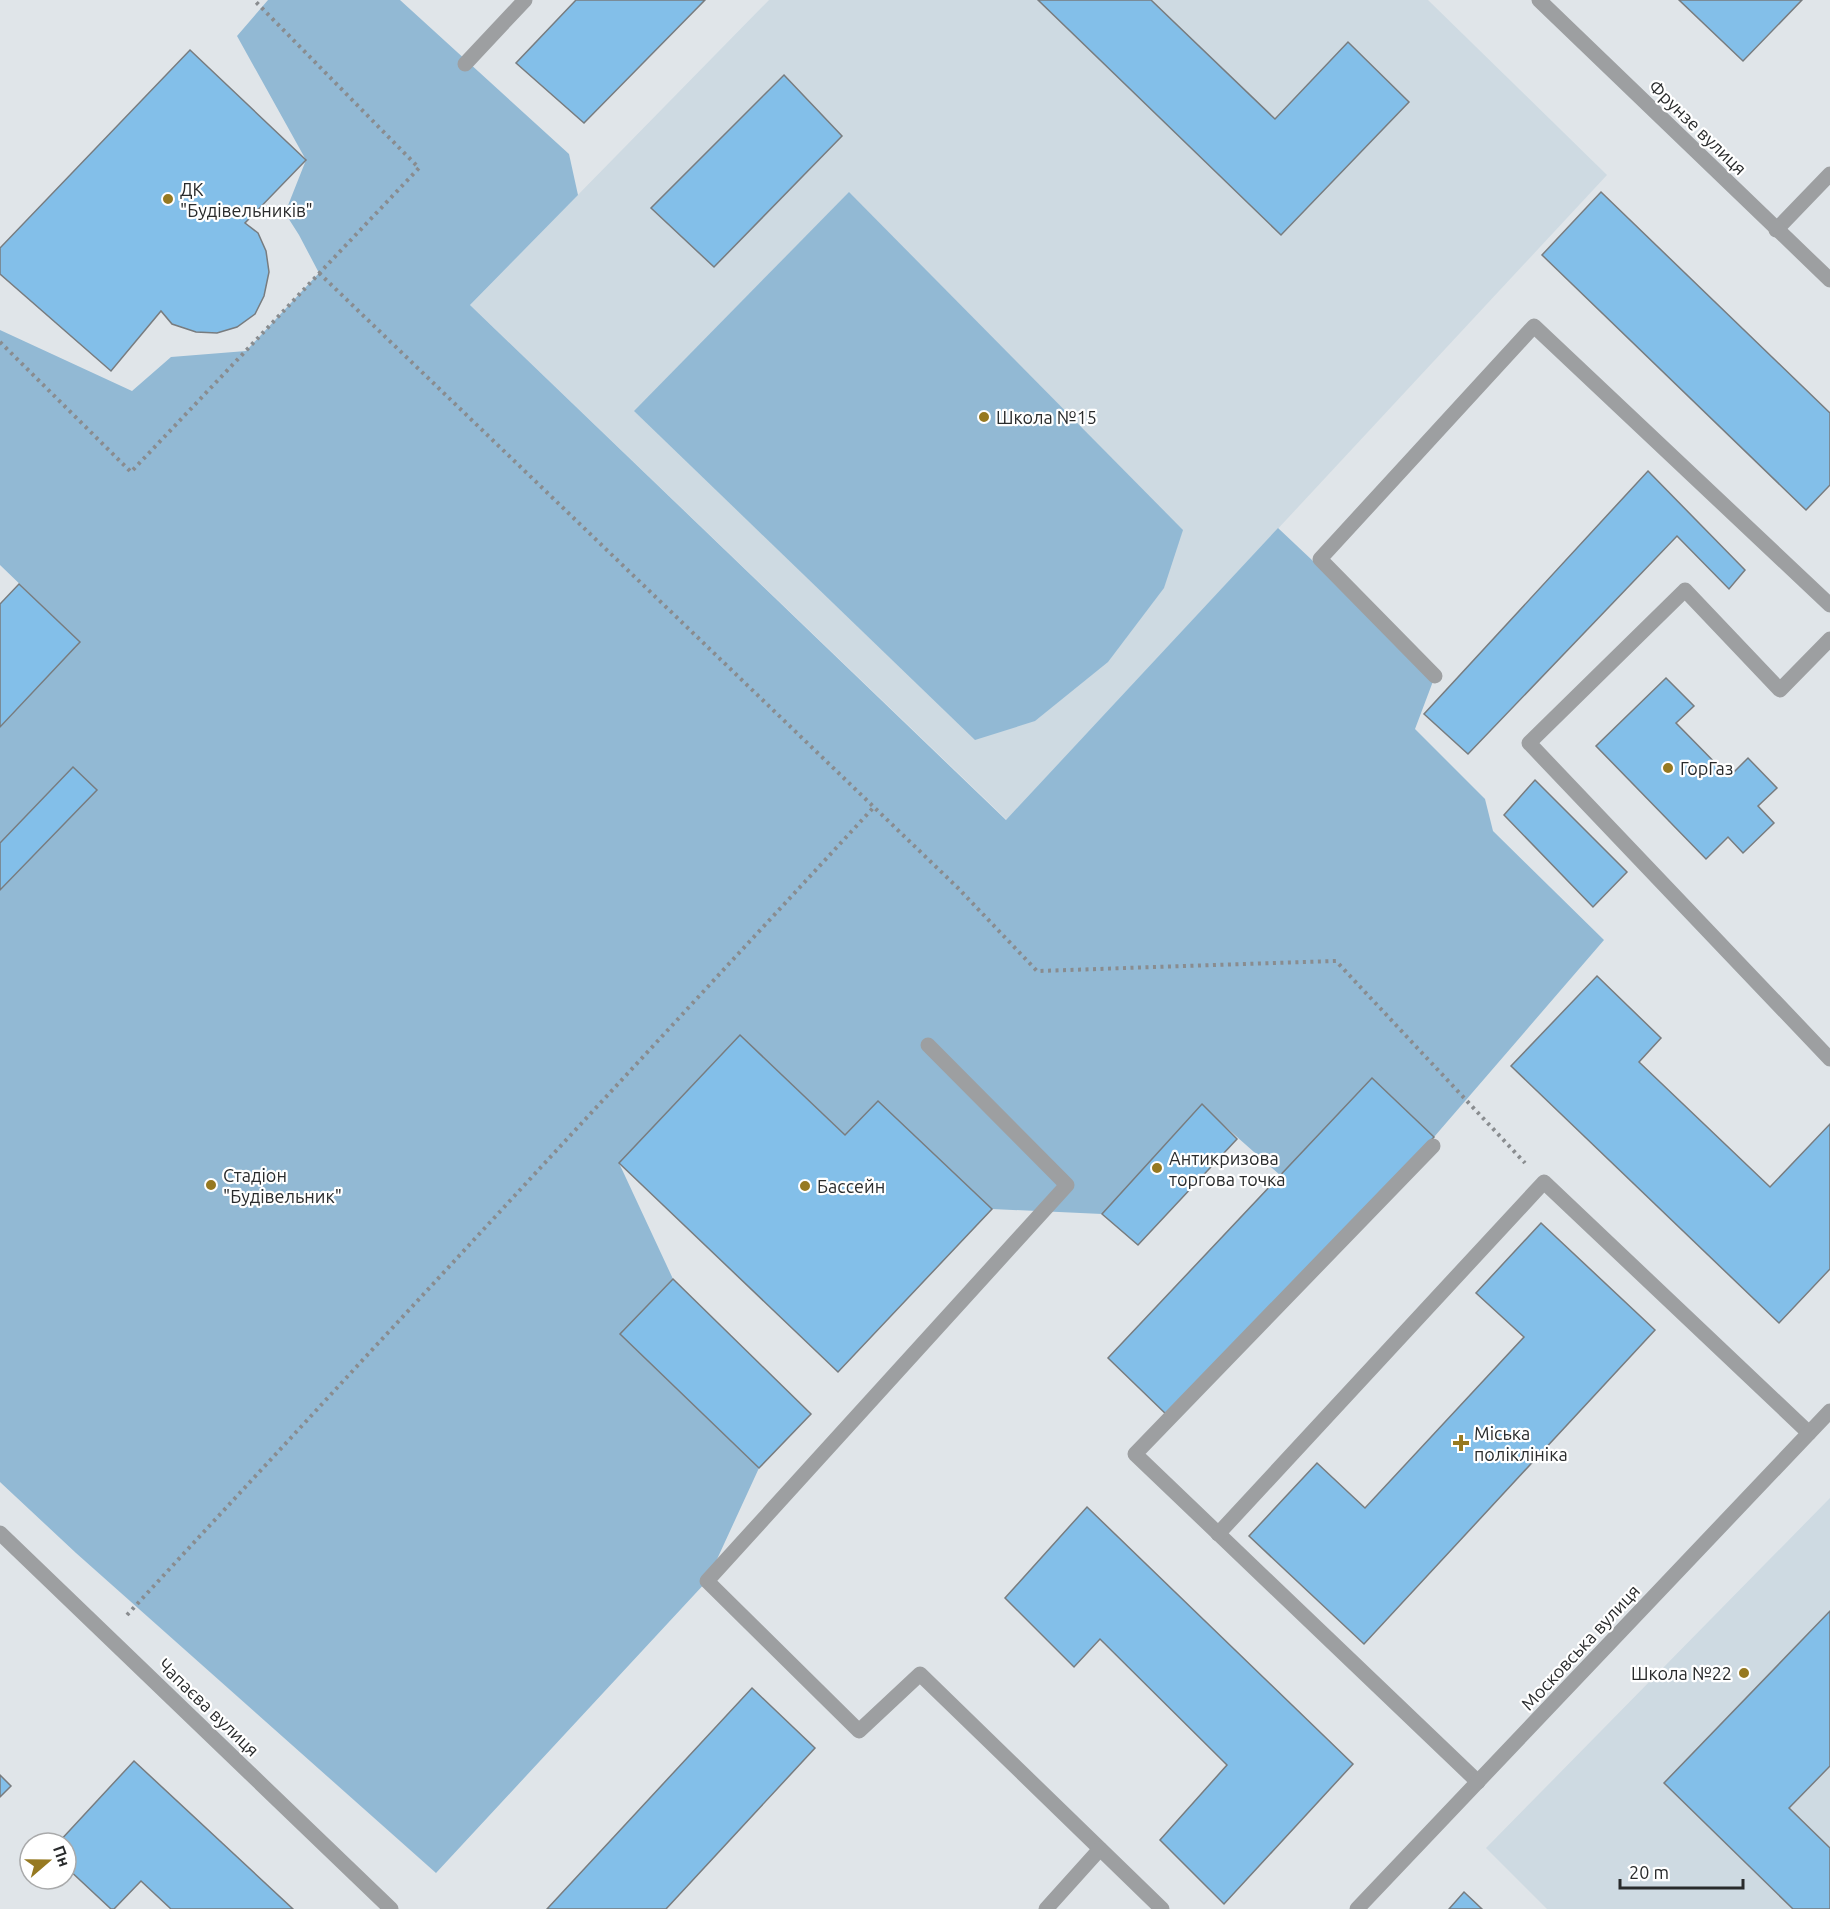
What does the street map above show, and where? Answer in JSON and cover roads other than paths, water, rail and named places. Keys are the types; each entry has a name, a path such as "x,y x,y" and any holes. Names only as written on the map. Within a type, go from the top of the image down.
{"street":[{"path":"465,64 525,0"},
{"name":"Фрунзе вулиця","path":"1539,0 1830,280"},
{"path":"1776,230 1830,174"},
{"path":"1435,676 1320,559 1534,326 1830,605"},
{"path":"1830,639 1780,690 1684,590 1529,743 1830,1059"},
{"path":"928,1045 1067,1185 707,1581 859,1731 921,1674 1162,1909"},
{"path":"1433,1146 1135,1454 1478,1782"},
{"path":"1218,1534 1544,1182 1809,1433"},
{"name":"Московська вулиця","path":"1357,1909 1830,1411"},
{"name":"Чапаєва вулиця","path":"0,1533 391,1909"},
{"path":"1046,1909 1100,1849"}],"place":[{"name":"ДК \"Будівельників\"","path":"168,199"},
{"name":"Школа №15","path":"984,417"},
{"name":"ГорГаз","path":"1668,768"},
{"name":"Антикризова торгова точка","path":"1157,1168"},
{"name":"Стадіон \"Будівельник\"","path":"211,1185"},
{"name":"Бассейн","path":"805,1186"},
{"name":"Міська поліклініка","path":"1461,1443"},
{"name":"Школа №22","path":"1744,1673"}]}
